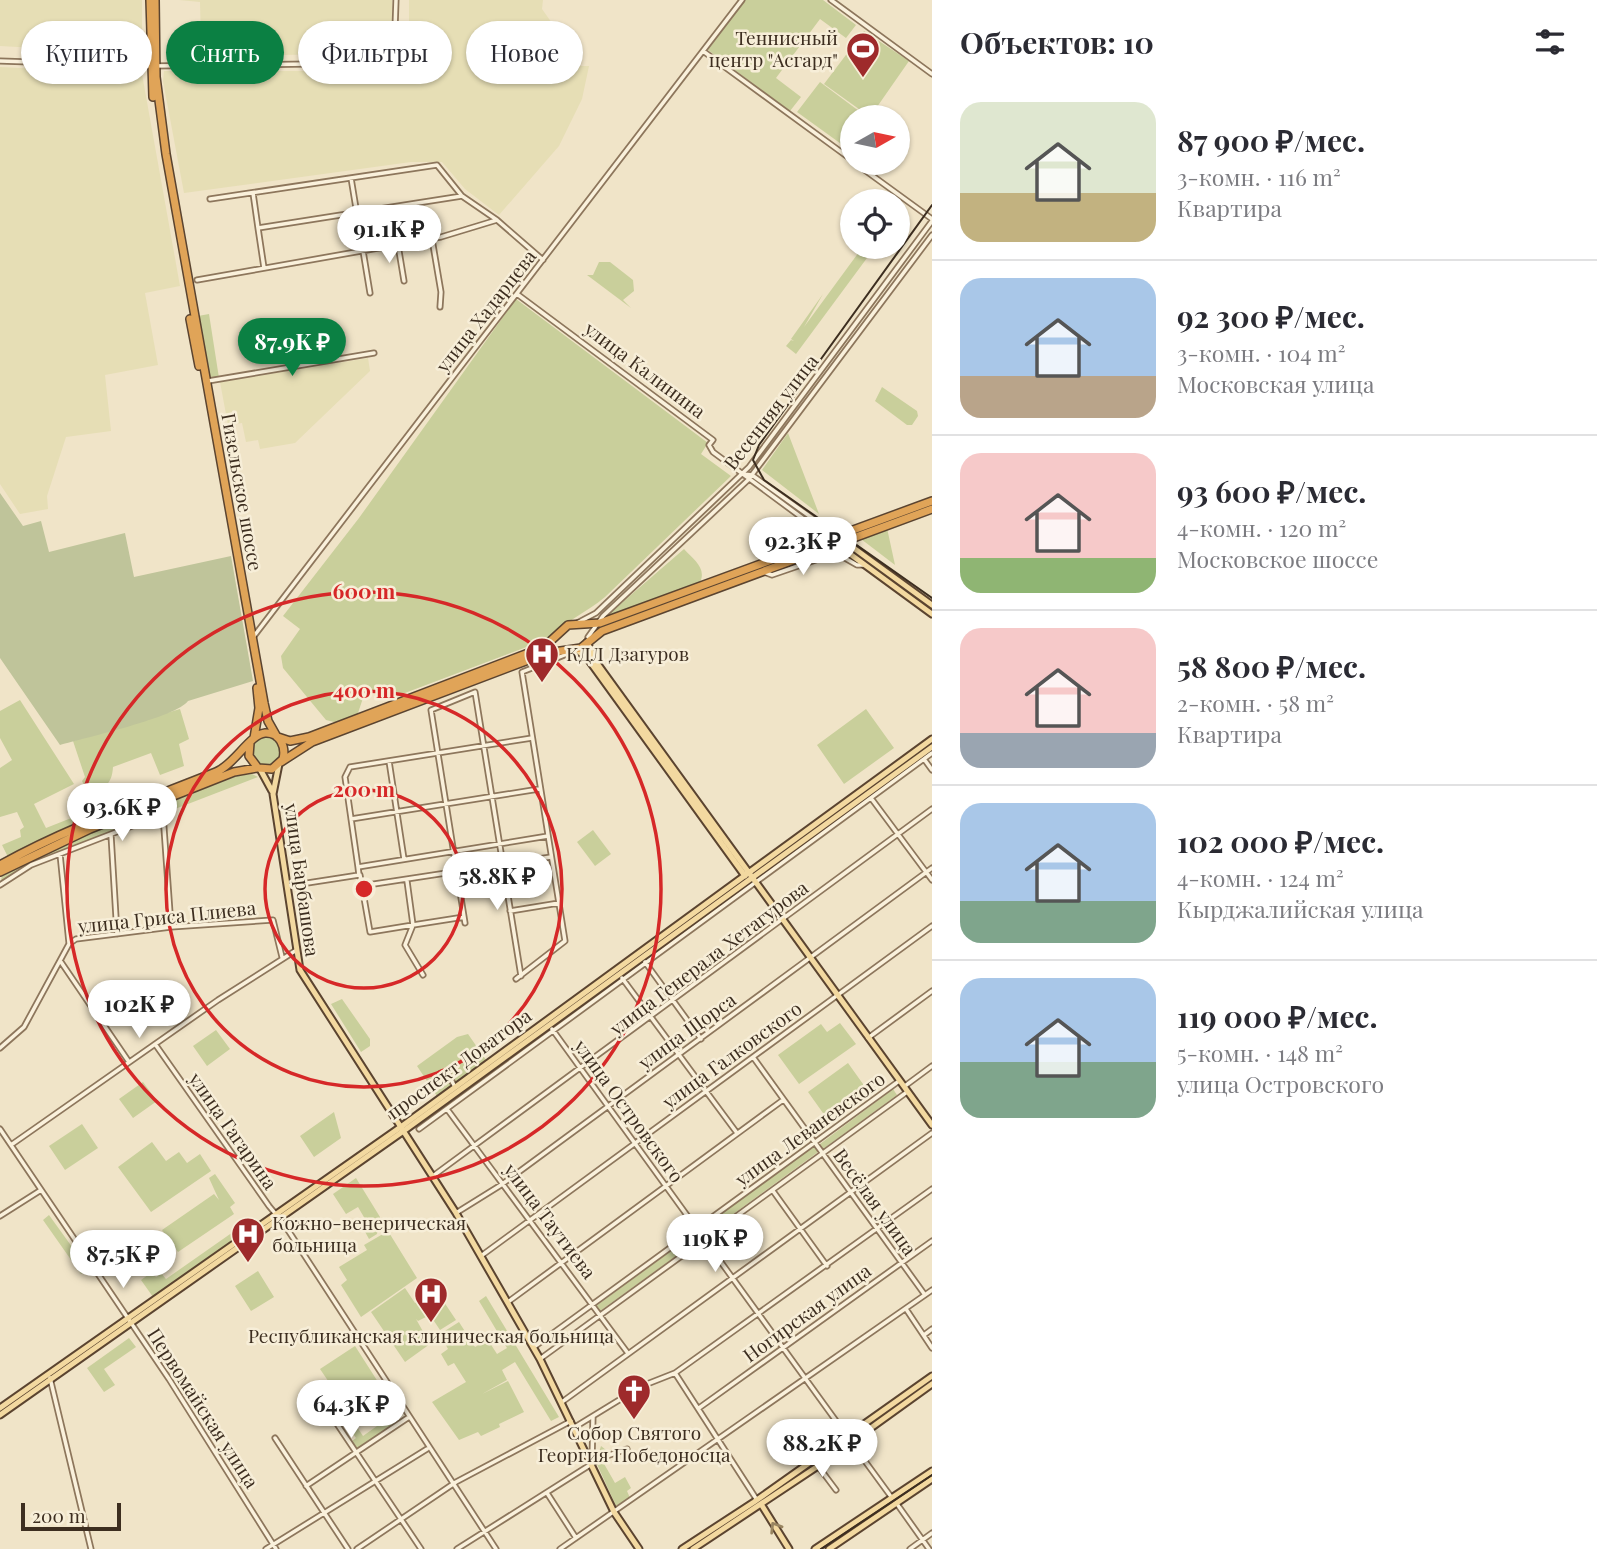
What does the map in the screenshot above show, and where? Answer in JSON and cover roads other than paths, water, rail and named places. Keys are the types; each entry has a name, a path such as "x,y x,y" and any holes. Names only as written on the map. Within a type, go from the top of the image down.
{"highway":[{"name":"Гизельское шоссе","path":"152,0 153,66 161,155 267,717 277,737"},
{"name":"Гизельское шоссе","path":"153,66 259,703 252,740"},
{"path":"0,872 114,820 238,771 269,769 302,746 423,699 547,653 575,650 602,631 763,570 932,501"},
{"path":"0,865 69,831 220,771 252,740 267,733 290,741 316,735 537,650 563,630 596,624 836,539 932,509"},
{"path":"579,625 587,640"},
{"path":"563,630 564,644 575,650"},
{"path":"277,737 284,747 280,763"},
{"path":"252,740 248,756 259,768"}],"main road":[{"name":"улица Калинина","path":"836,539 848,556 932,614"},
{"name":"улица Калинина","path":"836,539 932,605"},
{"path":"587,640 596,662 710,822"},
{"path":"575,650 588,659 932,1125"},
{"name":"проспект Доватора","path":"403,1128 456,1087 751,878 932,739"},
{"name":"проспект Доватора","path":"1,1407 130,1321 276,1215 403,1128 932,747"},
{"name":"улица Барбашова","path":"273,794 280,763"},
{"name":"улица Барбашова","path":"259,768 273,794 295,951 306,980 456,1213 534,1347 574,1423 614,1512 639,1549"},
{"path":"682,1549 818,1466 932,1376"},
{"name":"проспект Доватора","path":"0,1415 49,1377"},
{"path":"693,1549 932,1384"},
{"path":"829,1549 932,1471"},
{"path":"815,1549 932,1479"},
{"path":"759,1502 789,1549"}],"street":[{"path":"0,61 153,66 388,63 394,58 396,0"},
{"name":"улица Хадарцева","path":"253,638 742,0"},
{"path":"831,0 932,74"},
{"path":"703,51 840,152"},
{"path":"210,199 437,165 462,196 497,220 543,260"},
{"path":"871,175 932,220"},
{"path":"351,177 370,293"},
{"path":"253,193 264,268"},
{"path":"258,228 462,196"},
{"path":"197,280 432,239 497,220"},
{"name":"Весенняя улица","path":"579,625 596,613 743,474 932,220"},
{"name":"Весенняя улица","path":"587,640 596,624 748,480 932,235"},
{"path":"432,239 440,307"},
{"path":"398,245 404,281"},
{"name":"улица Калинина","path":"517,294 712,439 710,449 748,480 836,539"},
{"path":"206,382 374,353"},
{"name":"улица Калинина","path":"743,474 752,475 836,539"},
{"path":"763,570 772,575 830,553 848,556"},
{"path":"516,979 565,942 522,672 575,650"},
{"path":"465,923 431,710 475,692 521,976"},
{"path":"464,917 370,932 345,778 348,768 532,738"},
{"path":"751,878 871,798 932,753"},
{"path":"924,759 932,770"},
{"path":"388,761 404,859"},
{"path":"351,819 540,789"},
{"path":"871,798 932,880"},
{"name":"улица Генерала Хетагурова","path":"433,1176 475,1148 932,809"},
{"path":"0,885 31,865 163,814 171,927"},
{"path":"110,835 117,934"},
{"path":"358,867 548,836"},
{"path":"60,854 69,944"},
{"path":"361,886 551,857"},
{"name":"улица Щорса","path":"456,1213 503,1184 932,868"},
{"path":"286,886 359,875"},
{"name":"проспект Доватора","path":"419,1129 645,962 751,878"},
{"path":"407,880 414,925 405,944 423,975"},
{"path":"510,911 559,903"},
{"name":"улица Гриса Плиева","path":"0,1048 24,1027 69,944 76,939 171,927 273,920 282,957"},
{"name":"улица Галковского","path":"481,1256 932,926"},
{"path":"11,1145 282,957 295,951"},
{"path":"61,962 129,1062"},
{"path":"645,962 701,1039"},
{"path":"622,978 737,1133"},
{"path":"868,1038 930,992 932,999"},
{"name":"улица Островского","path":"552,1029 929,1549"},
{"name":"улица Гагарина","path":"155,1044 276,1215 496,1549"},
{"name":"Весёлая улица","path":"753,1056 925,1296"},
{"name":"улица Леваневского","path":"540,1359 773,1191 932,1066"},
{"path":"441,1073 447,1072 456,1087"},
{"name":"улица Леваневского","path":"534,1347 899,1081"},
{"path":"508,1302 783,1100"},
{"name":"улица Таутиева","path":"447,1109 628,1352"},
{"name":"Первомайская улица","path":"0,1129 130,1321 276,1549"},
{"path":"562,1402 932,1133"},
{"path":"357,1549 452,1484 574,1423 593,1417 642,1385 675,1373 760,1315 932,1189"},
{"path":"0,1216 40,1190"},
{"path":"773,1191 827,1266"},
{"name":"Ногирская улица","path":"699,1408 932,1241"},
{"path":"560,1549 808,1379 932,1290"},
{"path":"906,1309 932,1348"},
{"path":"924,1335 932,1329"},
{"path":"675,1373 759,1502"},
{"path":"49,1377 91,1549"},
{"path":"325,1406 421,1549"},
{"path":"306,1486 409,1417"},
{"path":"592,1463 593,1417"},
{"path":"275,1438 348,1549"},
{"path":"266,1549 428,1448"},
{"path":"457,1549 592,1463 627,1449"},
{"path":"818,1466 835,1490"},
{"path":"547,1493 577,1538"},
{"path":"910,1549 932,1534"}],"tram line":[{"path":"932,205 759,445 753,460 764,480 932,598"},
{"path":"821,1549 932,1475"}],"place":[{"name":"Теннисный центр \"Асгард\"","path":"863,79"},
{"name":"КДЛ Дзагуров","path":"542,684"},
{"name":"Кожно-венерическая больница","path":"248,1264"},
{"name":"Республиканская клиническая больница","path":"431,1324"},
{"name":"Собор Святого Георгия Победоносца","path":"634,1421"}]}
